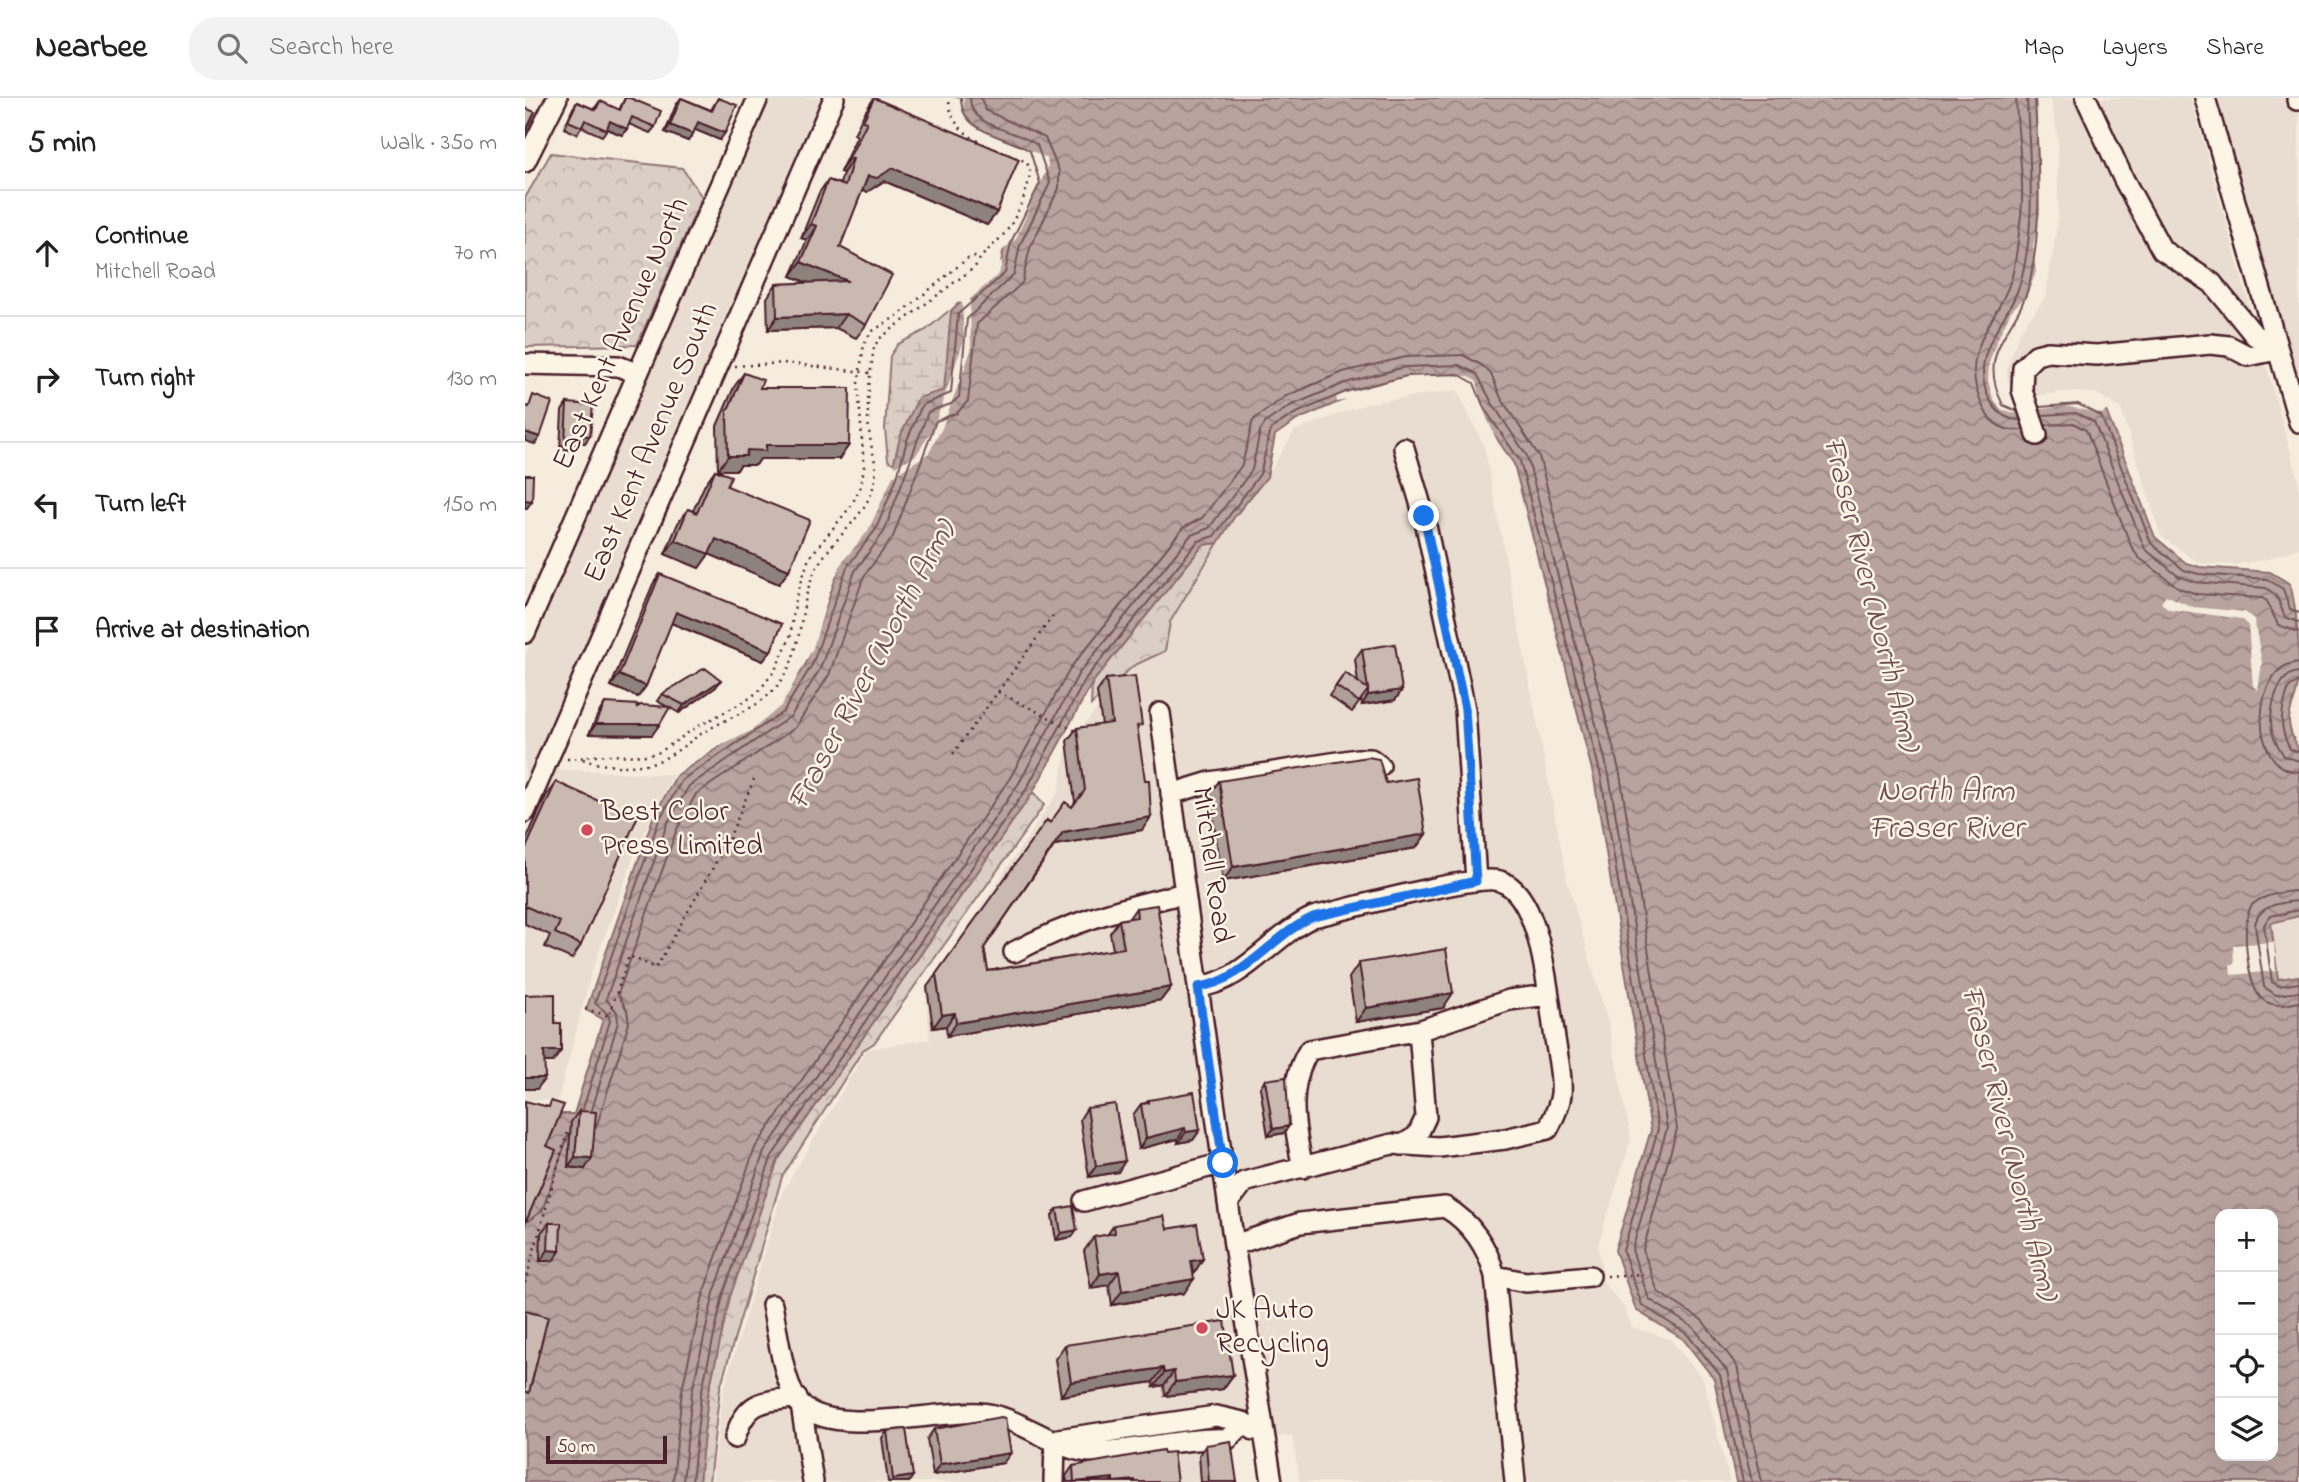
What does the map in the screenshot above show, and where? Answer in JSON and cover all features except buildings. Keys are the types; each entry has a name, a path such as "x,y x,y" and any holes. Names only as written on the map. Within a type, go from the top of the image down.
{"street":[{"path":"525,162 557,98"},
{"name":"East Kent Avenue North","path":"525,633 758,98"},
{"name":"East Kent Avenue South","path":"525,812 834,98"},
{"path":"2086,98 2124,180 2162,250 2212,283 2255,336 2276,345"},
{"path":"2205,98 2299,422"},
{"path":"2037,435 2021,384 2023,368 2036,355 2048,352 2097,355 2210,344 2229,346 2248,356 2276,345"},
{"path":"525,364 618,366 636,373"},
{"path":"1404,448 1424,516 1465,709 1476,881"},
{"name":"Mitchell Road","path":"1160,713 1234,1245 1272,1482"},
{"path":"1171,794 1210,782 1357,759 1371,759 1379,763 1382,771"},
{"path":"1198,987 1227,979 1296,925 1313,917 1476,881 1500,881 1510,886 1518,895 1535,930 1548,995 1561,1094 1548,1129 1505,1139 1439,1147 1392,1144 1244,1182 1228,1203"},
{"path":"1014,951 1057,929 1102,912 1185,893"},
{"path":"1303,1168 1293,1122 1294,1093 1300,1065 1309,1050 1419,1031 1509,1000 1548,995"},
{"path":"1402,1145 1417,1136 1426,1117 1419,1031"},
{"path":"1084,1201 1223,1163"},
{"path":"1234,1245 1300,1223 1445,1207 1469,1226 1489,1253 1495,1276 1515,1482"},
{"path":"1495,1276 1526,1282 1590,1276"},
{"path":"772,1305 789,1380 799,1401 813,1482"},
{"path":"735,1438 741,1417 761,1402 799,1401 824,1417 874,1420 982,1413 1032,1429 1055,1440 1216,1416 1244,1423 1266,1444"},
{"path":"1053,1482 1055,1440"}],"path":[{"path":"949,98 951,117 958,129 1024,161 1030,167 1031,177 1007,229 981,256 975,267 879,339 870,373 870,438 877,471 874,485 866,508 836,539 813,573 797,650 776,688 765,700 651,763 591,764 583,760 591,755 647,756 660,751 695,728 747,701 759,691 775,670 790,638 796,598 809,558 851,506 861,486 864,467 858,417 859,371 864,344 871,332 900,314 968,258 981,256"},
{"path":"736,366 787,363 870,373"},
{"path":"953,754 1055,613"},
{"path":"998,692 1079,732"},
{"path":"585,1009 608,1016 629,956 656,968 728,841 754,779"},
{"path":"525,1283 567,1133"},
{"path":"1590,1276 1643,1274"}],"shaded area":[{"path":"767,98 821,98 525,788 525,655"},
{"path":"2051,98 2191,98 2299,482 2299,548 2268,559 2232,565 2199,563 2161,536 2121,409 2096,393 2062,392 2014,400 2007,376 2008,365 2020,331 2046,297 2058,217 2058,140"},
{"path":"2205,98 2299,98 2299,422"},
{"path":"1457,390 1484,446 1568,884 1609,1026 1631,1139 1598,1245 1604,1284 1623,1306 1632,1327 1670,1339 1703,1379 1730,1482 1300,1482 1292,1435 1227,1445 1234,1482 712,1482 723,1392 782,1193 867,1049 930,1039 925,989 1059,791 1066,751 1078,732 1133,666 1165,651 1170,622 1235,516 1267,477 1294,431 1369,403"},
{"path":"556,769 673,775 639,842 591,974 558,1100 525,1100 525,837"},
{"path":"2299,916 2299,976 2278,979 2277,972 2234,965 2274,942 2271,923"}],"green space":[{"path":"551,153 682,168 702,197 637,345 525,347 525,198"},
{"path":"959,302 963,303 944,400 896,466 888,460 885,429 890,356 898,344 926,330"},
{"path":"1218,543 1170,622 1165,651 1133,666 1091,705 1092,683 1203,545"},
{"path":"1033,792 1044,805 874,1043 863,1050 782,1177 720,1388 709,1482 699,1482 708,1395 731,1291 778,1160"}],"water":[{"name":"North Arm Fraser River","path":"955,98 2042,98 2048,214 2037,282 2001,358 1999,372 2009,402 2060,396 2106,411 2155,537 2186,563 2200,567 2270,572 2290,584 2293,596 2299,677 2289,719 2299,750 2299,916 2271,923 2278,979 2299,976 2299,1482 1736,1482 1714,1379 1683,1339 1636,1310 1615,1250 1651,1130 1594,778 1514,464 1478,411 1468,387 1458,380 1409,383 1350,397 1297,420 1275,435 1267,477 1235,516 1218,543 1203,545 1092,683 1033,792 778,1160 730,1297 708,1395 699,1482 525,1482 525,1214 558,1114 574,1114 603,1019 586,1010 653,818 676,776 777,708 806,663 841,563 869,526 891,474 900,437 918,398 944,390 951,311 1000,269 1005,240 1034,179 1025,155 969,132"}],"pier":[{"path":"951,98 964,98 963,112 975,126 1047,158 1048,166 1016,239 998,254 1001,238 1030,179 1022,158 966,134 951,114"},
{"path":"2036,98 2046,98 2051,214 2037,294 2004,359 2002,371 2014,400 2060,393 2081,394 2110,409 2101,414 2065,406 2012,413 2000,409 1993,398 1988,381 1989,363 1997,340 2011,311 2027,295 2036,272 2033,246 2040,213"},
{"path":"1003,260 999,274 970,299 971,351 942,428 929,453 893,476 868,531 843,561 832,584 813,648 782,705 751,731 701,754 682,769 693,758 775,706 802,661 838,562 866,524 890,462 896,466 916,455 933,429 964,340 962,303 958,302 948,312 948,309"},
{"path":"1415,374 1469,376 1477,382 1483,409 1500,448 1475,413 1466,390 1457,384 1409,386 1337,402 1336,396"},
{"path":"2166,595 2193,607 2245,612 2254,619 2262,663 2258,690 2253,686 2248,625 2242,619 2169,609 2161,603"},
{"path":"2274,942 2276,971 2231,975 2230,965 2234,964 2233,945"}],"place":[{"name":"Best Color Press Limited","path":"587,830"},
{"name":"JK Auto Recycling","path":"1202,1328"}],"route":[{"path":"1223,1163 1198,987 1227,979 1296,925 1313,917 1476,881 1465,709 1424,516"}],"water label":[{"name":"Fraser River (North Arm)","path":"1870,594"},
{"name":"Fraser River (North Arm)","path":"873,666"},
{"name":"Fraser River (North Arm)","path":"2008,1143"}]}
